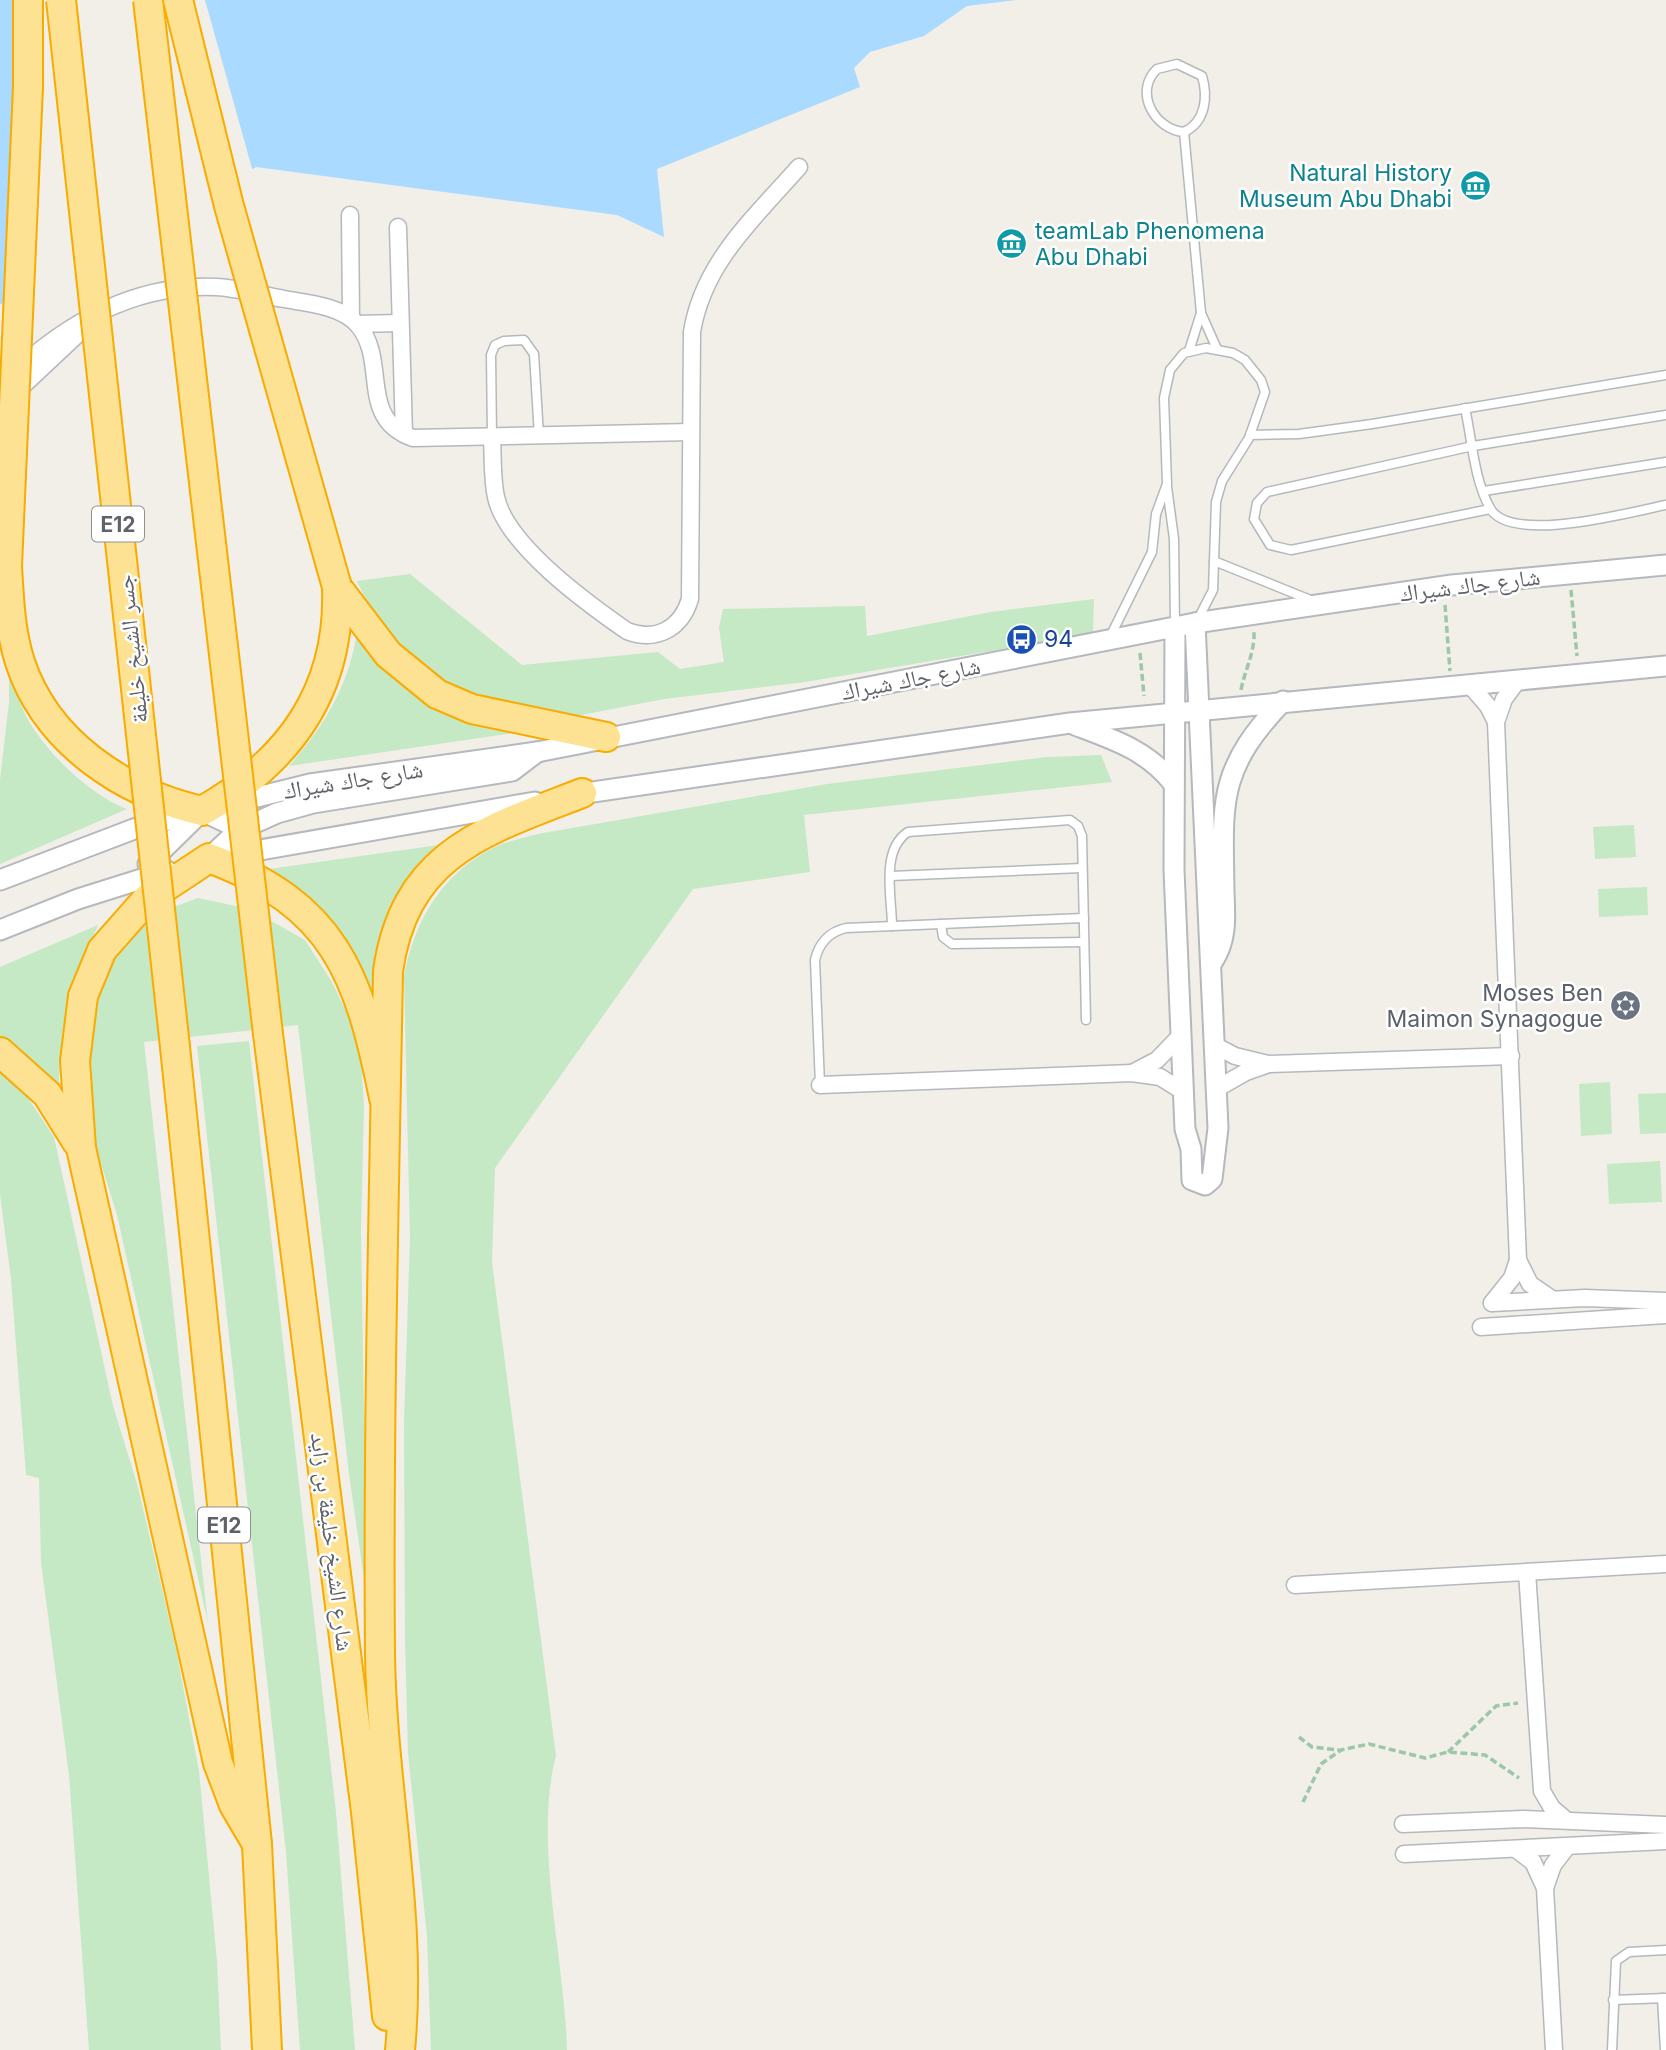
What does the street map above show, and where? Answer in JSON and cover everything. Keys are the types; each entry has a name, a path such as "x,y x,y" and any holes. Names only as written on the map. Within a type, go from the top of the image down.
{"highway":[{"path":"27,0 28,87 4,580 20,663 31,686 59,728 94,762 134,788 202,811 259,772 305,719 330,665 337,626 338,587 222,179 178,0"},
{"name":"جسر الشيخ خليفة","path":"61,0 175,1047 257,1844"},
{"name":"شارع الشيخ خليفة بن زايد","path":"148,0 268,1034 366,1812 390,2050"},
{"path":"338,587 388,654 437,694 472,709 606,737"},
{"path":"400,2050 403,1948 384,1756 380,1654 379,1415 389,961 396,931 413,895 440,862 474,837 582,793"},
{"path":"257,1844 234,1805 218,1763 81,1148 75,1040 92,972 102,950 131,914 165,884 209,858 274,888 307,914 340,957 363,1009 384,1098"},
{"path":"0,1052 18,1065 47,1094 81,1148"},
{"name":"E12","path":"257,1844 267,2050"}],"street":[{"path":"492,438 496,497 517,539 627,631 647,636 666,631 675,625 682,618 690,599 692,332 703,289 726,251 799,167"},
{"path":"350,215 354,321 371,353 381,412 387,421 404,435 423,439 691,432"},
{"path":"398,227 404,435"},
{"path":"0,386 58,337 110,304 165,290 218,287 311,304 354,321 401,323"},
{"path":"0,408 110,304"},
{"name":"شارع جاك شيراك","path":"0,880 134,829 310,783 537,752 1195,623 1443,586 1666,565"},
{"path":"1175,628 1173,783 1184,1092 1191,1176 1196,1184 1205,1185 1212,1179 1213,1146 1218,1128 1195,623"},
{"path":"0,930 78,899 209,858 283,848 582,793 1070,723 1666,666"},
{"path":"1518,680 1504,699 1496,722 1518,1260 1512,1278 1492,1303 1552,1299 1666,1301"},
{"path":"1461,686 1488,706 1496,722"},
{"path":"1210,965 1221,945 1225,924 1223,809 1228,782 1251,738 1283,701"},
{"path":"1070,723 1136,749 1156,764 1173,783"},
{"path":"209,858 239,830 277,813 313,803 512,771 537,752"},
{"path":"125,884 172,843 202,811 283,848"},
{"path":"134,829 209,858"},
{"path":"1132,1073 1157,1060 1182,1034"},
{"path":"1214,1045 1235,1056 1268,1064 1511,1056"},
{"path":"1216,1089 1246,1072 1268,1064"},
{"path":"820,1085 1132,1073 1160,1077 1184,1092"},
{"path":"1518,1260 1530,1284 1552,1299"},
{"path":"1481,1326 1666,1315"},
{"path":"1295,1585 1666,1564"},
{"path":"1527,1572 1542,1791 1552,1808 1566,1820"},
{"path":"1524,1819 1535,1807 1542,1791"},
{"path":"1403,1824 1524,1819 1666,1825"},
{"path":"1404,1854 1666,1841"},
{"path":"1554,2050 1545,1888 1553,1865 1567,1847"},
{"path":"1517,1850 1532,1862 1545,1888"}],"lane":[{"path":"1177,64 1202,76 1206,102 1196,124 1184,132 1165,127 1149,107 1148,81 1157,69 1177,64"},
{"path":"1184,132 1200,313 1217,349"},
{"path":"1189,351 1200,313"},
{"path":"492,438 492,355 495,345 513,340 524,340 534,354 539,436"},
{"path":"1175,628 1174,539 1167,484 1166,381 1177,359 1189,351 1217,349 1245,360 1261,380 1265,392 1262,407 1250,435 1222,481 1216,502 1213,590 1195,623"},
{"path":"1250,435 1299,434 1666,375"},
{"path":"1465,408 1490,509 1508,524 1529,526 1573,523 1666,505"},
{"path":"1490,509 1292,550 1270,545 1254,519 1257,503 1267,492 1473,446 1666,415"},
{"path":"1484,491 1666,462"},
{"path":"1108,641 1147,565 1156,514 1167,484"},
{"path":"1214,561 1322,604"},
{"path":"892,926 893,847 902,836 915,830 1060,818 1070,820 1081,831 1086,1020"},
{"path":"891,876 1082,868"},
{"path":"820,1085 817,952 825,939 838,930 1084,918"},
{"path":"941,924 945,940 955,945 1084,942"},
{"path":"1612,2050 1614,1966 1620,1957 1629,1952 1666,1950"},
{"path":"1613,2000 1664,1998 1665,2050"}],"path":[{"path":"1569,574 1579,674"},
{"path":"1443,586 1461,686"},
{"path":"1237,708 1245,669 1255,649 1253,615"},
{"path":"1139,635 1144,696"},
{"path":"1448,1752 1496,1706 1518,1703"},
{"path":"1299,1737 1312,1747 1341,1750 1369,1744 1425,1758 1448,1752 1485,1755 1520,1778"},
{"path":"1303,1802 1321,1764 1341,1750"}],"green space":[{"path":"410,574 522,665 658,652 680,669 724,662 719,628 723,609 865,606 867,636 991,612 1094,599 1093,634 805,682 664,699 566,718 493,714 403,656 370,609 357,581"},
{"path":"358,625 388,667 421,700 462,722 514,733 289,766 335,701 355,646"},
{"path":"9,646 19,699 35,732 79,779 95,792 127,809 0,864 0,780 9,702"},
{"path":"1101,755 1112,782 804,815 810,872 693,889 495,1168 492,1262 556,1756 550,1789 549,1863 567,2050 431,2050 427,1936 408,1753 405,1641 404,1423 410,1238 404,976 423,918 446,884 460,870 495,847 525,837 827,784 1047,757"},
{"path":"1634,825 1636,857 1595,859 1593,827"},
{"path":"446,844 419,885 378,1007 262,870"},
{"path":"1647,887 1648,915 1599,917 1598,889"},
{"path":"198,898 250,909 305,940 332,982 351,1022 361,1061 364,1104 361,1232 367,1599 349,1474 298,1025 144,1042 208,1623 117,1215 87,1118 84,1078 95,993 131,923"},
{"path":"98,925 79,970 67,1010 60,1052 59,1101 0,1049 0,967"},
{"path":"249,1041 336,1812 355,2050 300,2050 286,1852 197,1046"},
{"path":"0,1072 24,1092 54,1137 113,1406 138,1487 175,1644 199,1771 217,1961 221,2050 89,2050 69,1775 41,1562 39,1478 26,1475 11,1279 0,1194"},
{"path":"1610,1082 1612,1134 1581,1136 1579,1084"},
{"path":"1666,1093 1666,1133 1640,1134 1638,1094"},
{"path":"1660,1161 1662,1202 1609,1204 1607,1164"}],"water":[{"path":"0,0 1016,0 967,6 924,36 870,52 854,68 860,87 657,169 664,237 617,215 256,167 33,297 0,304"}],"pier":[{"path":"22,0 205,0 253,172 47,293 8,302"}],"place":[{"name":"Natural History Museum Abu Dhabi","path":"1475,186"},
{"name":"teamLab Phenomena Abu Dhabi","path":"1012,244"},
{"name":"94","path":"1021,639"},
{"name":"Moses Ben Maimon Synagogue","path":"1626,1006"}]}
